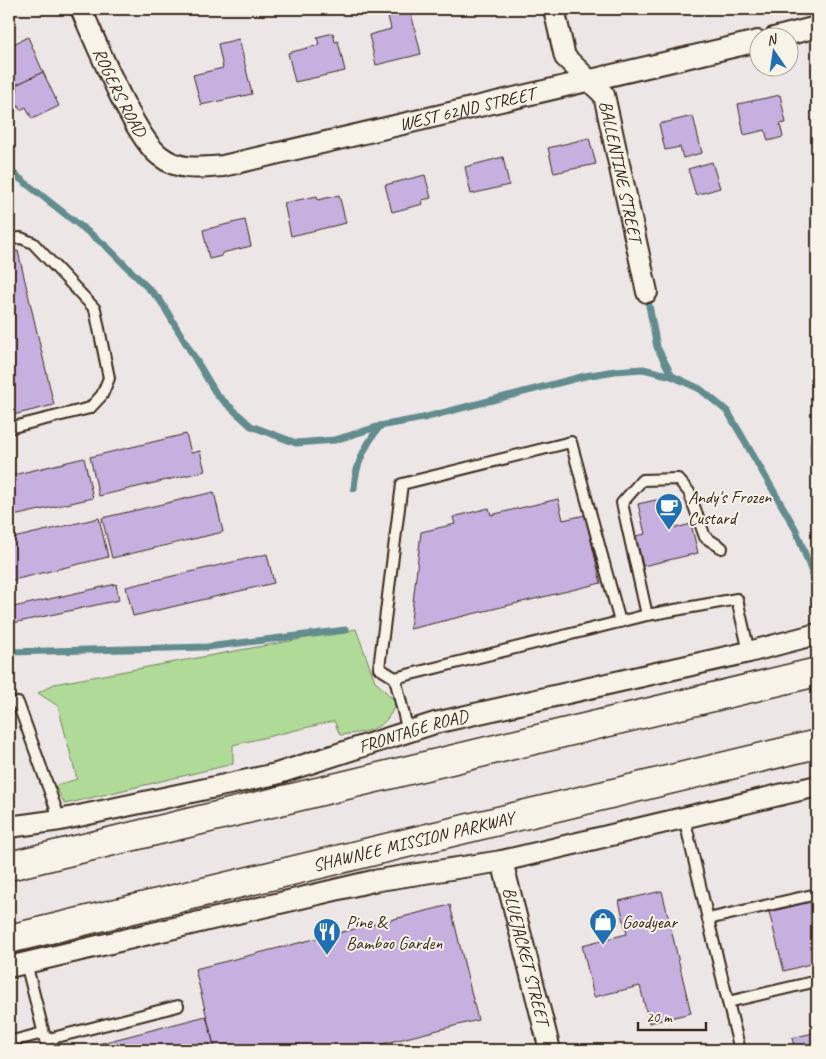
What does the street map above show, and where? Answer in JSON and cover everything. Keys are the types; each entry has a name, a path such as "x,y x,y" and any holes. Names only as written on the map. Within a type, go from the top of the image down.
{"highway":[{"path":"9,866 817,672"},
{"name":"SHAWNEE MISSION PARKWAY","path":"9,939 817,744"}],"street":[{"name":"ROGERS ROAD","path":"81,9 124,102 149,144 160,156 176,164"},
{"name":"BALLENTINE STREET","path":"554,9 565,57 604,95 647,292"},
{"path":"798,32 817,27"},
{"name":"WEST 62ND STREET","path":"176,164 194,169 222,166 748,43"},
{"name":"FRONTAGE ROAD","path":"9,827 60,820 276,774 454,719 749,652 817,634"},
{"path":"17,965 373,881 502,861 817,786"},
{"name":"BLUEJACKET STREET","path":"502,861 550,1050"}],"lane":[{"path":"9,239 21,238 33,243 95,309 109,378 102,395 90,408 9,428"},
{"path":"408,732 395,678 379,668 402,484 571,442 620,622"},
{"path":"817,445 817,455"},
{"path":"647,616 622,503 642,480 678,479 689,492 705,537 722,548"},
{"path":"395,678 620,622 737,599 749,652"},
{"path":"9,702 18,703 60,820"},
{"path":"684,817 740,1050"},
{"path":"708,919 817,894"},
{"path":"17,965 45,1041"},
{"path":"728,1002 817,981"},
{"path":"9,1042 45,1041 178,1006"}],"green space":[{"path":"356,629 375,681 396,702 387,719 375,728 359,733 340,735 334,721 233,745 233,764 65,804 55,786 77,779 58,706 38,693 54,684"}],"building":[{"path":"410,9 421,54 376,65 369,35 391,29 387,12"},
{"path":"333,33 335,42 338,41 345,71 295,82 288,53 319,45 317,37"},
{"path":"28,37 43,72 16,85 13,79 9,81 9,46"},
{"path":"239,39 252,94 201,105 193,75 223,68 218,44"},
{"path":"43,72 59,106 32,119 26,107 20,110 12,93 18,90 16,85"},
{"path":"780,95 786,123 780,124 783,137 768,141 765,130 744,135 738,104"},
{"path":"693,116 702,153 683,158 680,147 665,150 659,124"},
{"path":"589,138 596,164 554,173 548,148"},
{"path":"503,157 509,185 471,194 465,167"},
{"path":"712,162 720,188 696,195 688,169"},
{"path":"425,175 431,198 422,200 423,204 392,212 385,185"},
{"path":"339,195 346,223 291,236 284,203 317,196 318,200"},
{"path":"245,220 251,246 222,253 222,256 209,259 203,230"},
{"path":"18,251 54,405 9,416 9,253"},
{"path":"186,434 191,453 200,451 205,471 99,496 90,457"},
{"path":"84,458 93,498 9,517 9,476"},
{"path":"214,492 223,532 112,558 102,518"},
{"name":"Andy's Frozen Custard","path":"669,497 676,528 691,524 698,553 643,566 636,536 645,534 638,504"},
{"path":"558,499 563,520 585,515 601,583 410,629 421,532 455,524 453,517 489,508 491,515"},
{"path":"99,518 108,557 9,581 9,539"},
{"path":"267,554 274,583 133,616 126,587"},
{"path":"116,584 119,600 9,624 9,608"},
{"path":"662,891 691,1013 649,1023 640,986 594,997 582,945 627,934 619,901"},
{"path":"817,900 817,962 784,971 769,912"},
{"path":"450,905 478,1020 358,1050 215,1050 195,969"},
{"path":"206,1016 215,1050 95,1050 94,1045"},
{"path":"817,1025 817,1050 795,1050 792,1038 813,1033 812,1027"}],"waterway":[{"path":"9,170 106,246 160,300 217,395 251,426 296,443 335,440 380,426 423,418 585,376 615,371 643,369 672,376 700,389 728,412 796,530 817,586"},
{"path":"647,295 657,347 672,376"},
{"path":"354,488 362,455 380,426"},
{"path":"9,652 207,647 346,630"}],"place":[{"name":"Andy's Frozen Custard","path":"669,531"},
{"name":"Goodyear","path":"603,946"},
{"name":"Pine & Bamboo Garden","path":"327,956"}]}
